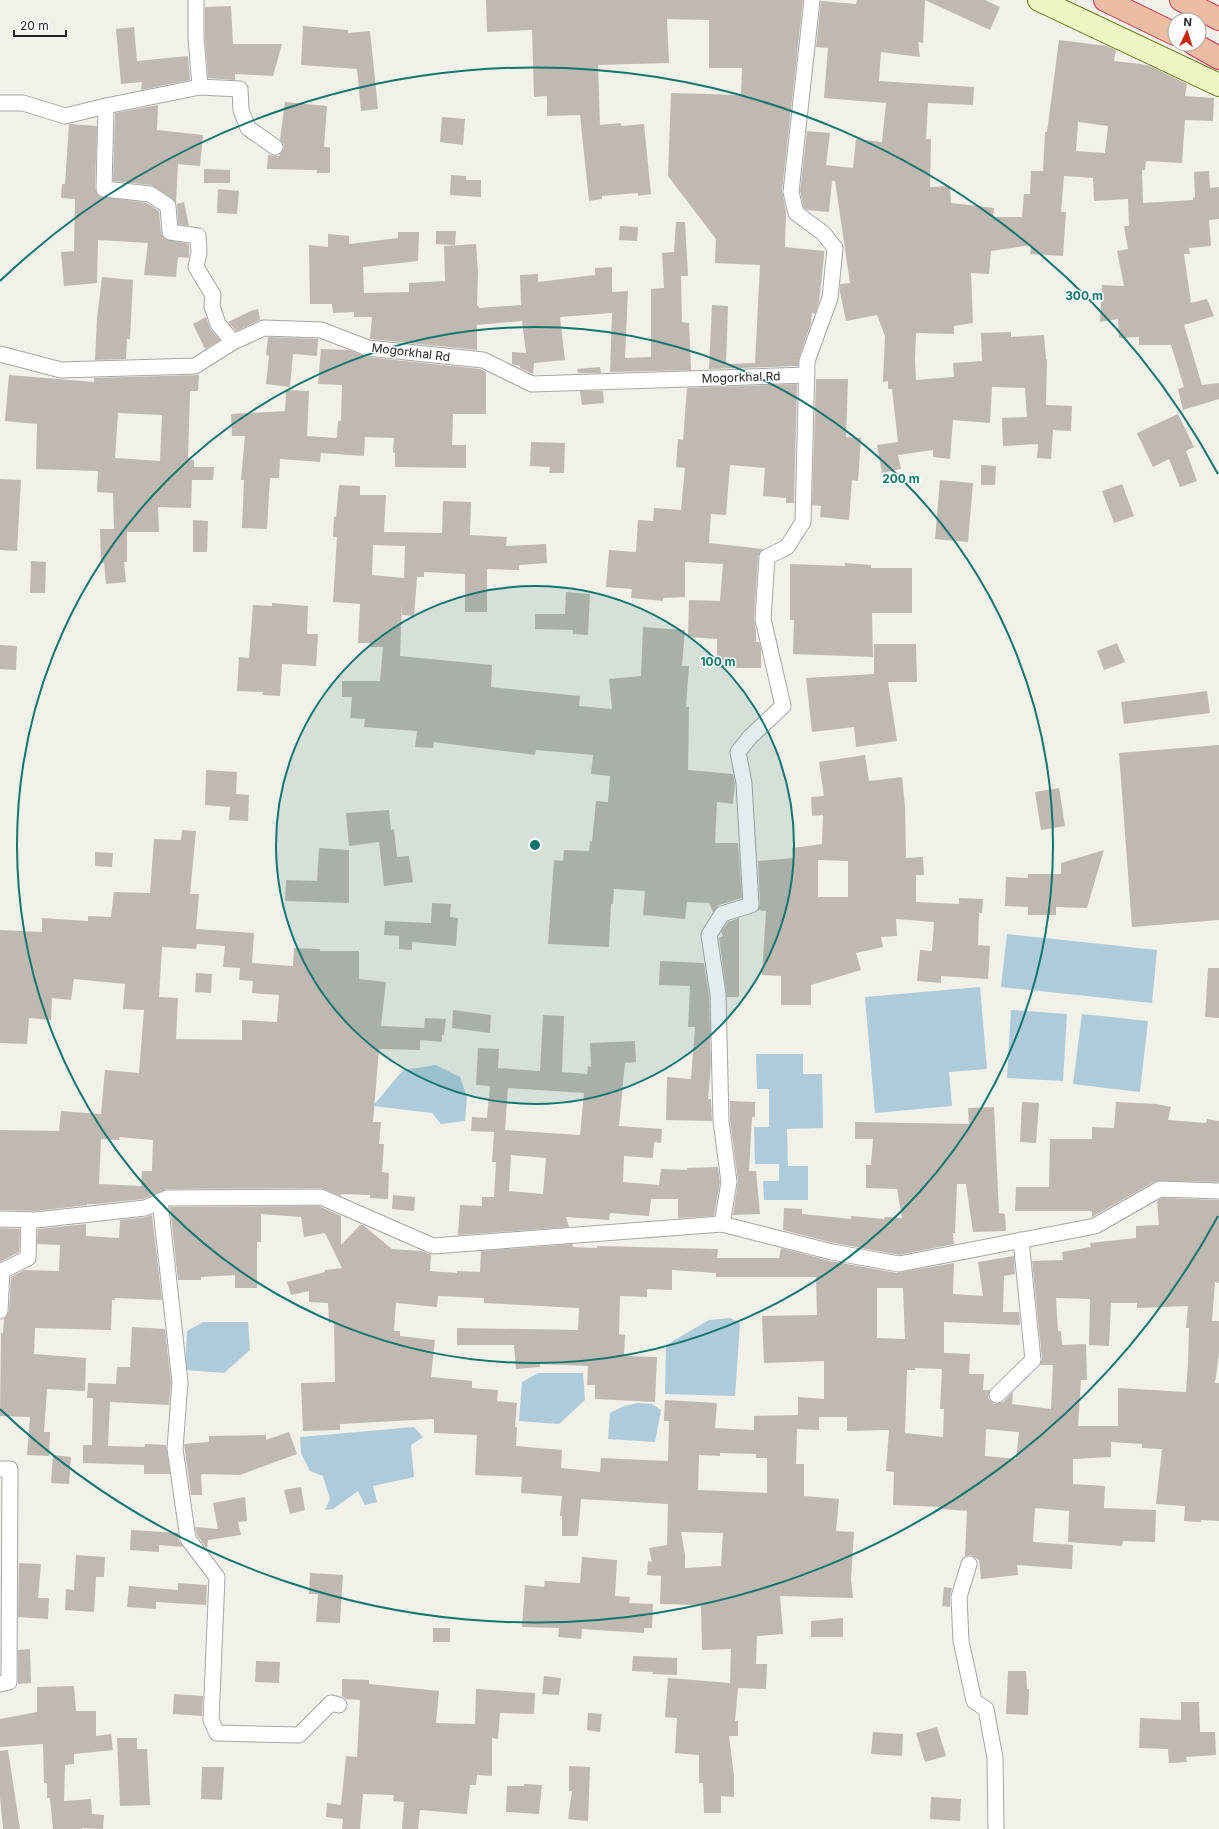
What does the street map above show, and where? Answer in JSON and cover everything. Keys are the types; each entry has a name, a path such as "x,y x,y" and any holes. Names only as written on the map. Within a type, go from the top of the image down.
{"highway":[{"path":"1105,0 1167,30"},
{"path":"1181,0 1219,19"},
{"path":"1207,51 1219,58"}],"main road":[{"path":"1039,0 1219,85"}],"street":[{"path":"196,0 196,37 200,87"},
{"path":"722,1224 729,1182 721,1121 718,994 709,935 722,914 751,905 744,783 738,752 750,737 783,706 763,619 767,556 787,547 803,522 807,361 830,298 835,248 823,233 796,213 791,192 812,0"},
{"path":"0,103 23,103 65,116 200,87 240,89 241,110 248,128 275,147"},
{"path":"106,106 104,189 150,194 168,206 170,232 198,236 199,253 196,266 213,295 212,306 218,324 233,342"},
{"name":"Mogorkhal Rd","path":"0,354 61,370 195,366 233,342 264,328 322,330 368,348 483,360 532,384 807,375"},
{"path":"0,1219 29,1220 146,1208 167,1198 321,1197 433,1246 722,1224 832,1252 899,1264 1095,1226 1160,1189 1219,1191"},
{"path":"160,1201 180,1382 175,1449 188,1539 217,1577 211,1720 217,1733 299,1735 331,1703 340,1705"},
{"path":"0,1311 2,1271 28,1258 29,1220"},
{"path":"997,1395 1033,1360 1021,1240"},
{"path":"0,1469 10,1469 9,1682 0,1684"},
{"path":"969,1564 959,1597 961,1641 974,1701 986,1710 995,1758 996,1829"}],"water":[{"path":"1007,934 1157,950 1152,1003 1001,987"},
{"path":"980,987 987,1069 949,1072 952,1106 875,1113 865,997"},
{"path":"1011,1010 1067,1014 1063,1081 1007,1078"},
{"path":"1082,1014 1148,1021 1140,1092 1073,1084"},
{"path":"756,1054 803,1054 803,1074 822,1074 823,1128 787,1129 788,1166 808,1166 808,1200 764,1200 763,1181 779,1181 779,1164 755,1164 754,1127 769,1127 769,1089 757,1089"},
{"path":"436,1065 460,1077 467,1097 465,1121 441,1124 432,1113 373,1106 403,1070"},
{"path":"730,1318 740,1323 735,1396 665,1394 666,1345 709,1320"},
{"path":"203,1322 248,1322 250,1350 224,1373 185,1370 187,1331"},
{"path":"538,1373 583,1373 585,1400 559,1424 519,1421 522,1382"},
{"path":"638,1403 652,1404 661,1410 655,1442 608,1439 610,1413 624,1406"},
{"path":"414,1427 423,1437 411,1445 414,1477 373,1486 377,1502 365,1505 358,1491 333,1509 325,1510 330,1499 323,1476 310,1471 301,1453 300,1437"}],"building":[{"path":"486,0 803,0 782,191 786,212 785,247 824,251 824,257 819,302 815,314 812,313 811,323 799,358 798,366 709,369 712,305 728,306 726,364 755,363 760,265 715,263 716,239 668,176 671,93 741,95 742,68 709,68 709,20 667,19 669,63 598,65 600,125 621,123 621,126 644,124 651,194 638,196 638,193 602,196 602,199 589,201 580,115 547,116 547,96 534,97 532,30 487,32"},
{"path":"857,0 925,0 923,43 918,42 920,57 881,52 879,81 974,87 973,105 928,103 926,139 931,139 930,187 950,186 951,203 994,208 993,217 1022,217 1024,194 1030,194 1031,171 1043,171 1045,132 1047,132 1059,40 1107,46 1116,50 1114,61 1150,66 1187,84 1185,96 1214,98 1213,121 1185,120 1182,163 1146,161 1145,170 1142,170 1143,203 1193,200 1195,197 1194,172 1209,171 1210,188 1219,187 1219,219 1209,220 1211,246 1189,248 1190,254 1184,254 1191,303 1207,299 1214,316 1184,325 1202,385 1219,383 1219,399 1183,410 1178,389 1184,387 1171,345 1139,345 1139,337 1119,338 1118,319 1100,322 1102,285 1124,286 1117,251 1128,249 1124,226 1129,226 1128,199 1094,201 1093,178 1064,176 1061,212 1066,212 1063,256 1030,254 1031,245 991,251 989,274 971,273 973,323 954,326 954,334 916,333 915,359 916,380 954,377 953,363 982,361 981,333 1011,332 1011,337 1044,335 1047,359 1046,405 1072,406 1071,431 1053,430 1051,459 1037,458 1038,444 1003,446 1002,418 1027,417 1025,388 992,387 990,423 953,420 950,459 933,457 933,450 898,455 901,469 882,473 877,445 898,442 892,389 888,389 888,381 883,382 885,336 877,315 846,321 840,292 840,284 850,283 835,181 832,181 829,212 807,210 804,208 800,191 807,131 830,133 826,165 853,168 856,139 882,142 886,103 824,98 828,48 816,47 821,1 856,4","holes":["1078,122 1108,126 1105,153 1076,151"]},
{"path":"925,0 985,0 1000,7 990,30"},
{"path":"231,6 233,44 282,44 273,76 235,74 235,80 208,78 205,37 205,7"},
{"path":"303,26 348,30 348,33 370,31 378,109 361,111 357,69 301,65"},
{"path":"134,27 137,61 188,56 190,80 141,90 142,82 121,84 116,29"},
{"path":"285,102 327,106 324,147 330,147 330,173 317,173 317,170 267,169 268,155 279,156 284,148 280,140"},
{"path":"158,105 157,130 203,135 200,166 178,164 176,203 173,199 151,185 113,181 115,113"},
{"path":"442,117 465,119 463,145 440,142"},
{"path":"69,124 97,126 95,189 99,196 147,203 159,211 161,233 165,239 189,244 189,258 178,257 176,277 144,275 148,243 98,240 97,283 64,286 61,252 74,251 75,199 61,198 62,184 65,184"},
{"path":"204,169 230,170 230,183 204,183"},
{"path":"451,175 466,176 466,180 481,180 481,197 450,195"},
{"path":"218,189 239,191 237,214 217,213"},
{"path":"184,202 189,226 178,224 177,204"},
{"path":"676,222 685,222 688,276 681,276 682,322 689,323 691,370 698,370 610,372 612,313 560,317 565,360 534,363 533,374 520,368 520,366 512,364 512,352 526,353 522,321 477,325 477,350 370,339 372,317 354,317 354,312 333,313 332,304 310,304 309,245 328,247 328,234 349,236 349,244 398,238 398,232 419,232 418,261 363,267 364,293 409,292 409,283 445,281 444,246 476,244 478,272 477,306 479,306 479,308 521,305 520,275 538,274 538,282 595,275 595,268 612,267 612,292 628,291 625,358 651,357 651,289 664,288 662,253 674,252"},
{"path":"620,226 638,227 637,241 619,240"},
{"path":"436,231 456,231 455,245 436,244"},
{"path":"102,277 133,280 130,339 127,339 126,359 95,360 97,318"},
{"path":"258,309 260,320 236,331 228,322 251,311"},
{"path":"206,317 211,330 220,340 205,349 193,324"},
{"path":"268,337 318,339 317,356 293,354 290,387 266,384 269,356 266,355"},
{"path":"321,349 349,350 367,357 480,369 486,372 486,414 453,414 452,445 466,445 466,468 395,467 395,453 393,452 394,438 365,437 364,456 321,453 320,462 280,459 279,478 270,478 267,529 242,528 244,480 241,480 245,436 232,436 231,414 285,411 286,390 309,391 307,436 337,437 338,421 341,421 342,385 318,384"},
{"path":"600,367 601,373 578,373 577,369"},
{"path":"9,375 94,382 94,378 199,375 198,391 190,391 188,460 194,460 194,467 214,467 213,480 192,480 191,508 158,507 159,532 127,532 127,562 124,562 126,582 106,584 104,563 101,563 100,529 114,529 113,493 97,492 98,471 36,469 37,424 5,421","holes":["118,413 162,415 160,461 115,458"]},
{"path":"816,379 848,379 846,437 861,438 858,481 852,480 849,520 820,517 821,506 812,505"},
{"path":"797,384 794,503 786,503 786,498 763,496 765,468 730,465 726,515 711,514 709,543 763,549 758,556 754,618 756,642 759,642 761,649 761,668 717,668 717,639 688,637 689,600 720,601 723,564 685,562 685,597 663,598 663,601 631,598 632,589 606,587 609,550 636,552 638,520 653,521 654,508 681,510 685,468 676,467 678,439 683,440 687,388"},
{"path":"580,391 603,391 604,403 582,405"},
{"path":"1178,414 1194,447 1186,451 1197,481 1180,487 1169,459 1153,467 1137,433"},
{"path":"531,442 565,443 564,473 549,473 550,467 530,466"},
{"path":"981,465 996,466 995,485 981,485"},
{"path":"0,479 21,480 17,551 0,550"},
{"path":"940,480 973,483 968,542 935,539"},
{"path":"1122,484 1134,516 1114,523 1102,491"},
{"path":"339,485 360,486 360,495 386,495 384,532 442,533 443,501 471,502 470,535 507,537 506,546 546,544 547,563 519,565 519,570 487,569 487,612 465,612 465,574 424,572 424,577 417,577 414,616 402,615 402,603 400,656 492,665 491,687 580,696 579,706 612,709 609,679 641,676 643,627 685,630 682,666 689,666 686,707 689,707 688,770 733,774 735,783 733,804 717,802 715,843 738,843 742,898 719,905 713,912 709,903 687,902 685,919 643,915 645,891 614,889 613,904 611,904 609,947 548,944 554,860 563,861 564,850 589,851 590,841 592,842 596,801 608,802 610,776 591,774 593,755 536,750 535,755 434,742 433,748 415,747 417,731 364,727 365,719 350,718 352,697 342,697 342,681 380,681 383,647 370,647 370,643 358,643 360,604 333,602 337,537 333,537 334,517 336,517","holes":["373,545 405,546 404,578 372,575"]},
{"path":"193,520 208,521 207,552 193,552"},
{"path":"31,561 46,562 45,593 30,593"},
{"path":"845,563 871,565 871,568 912,568 912,613 872,613 873,657 793,654 794,620 790,620 790,564 845,566"},
{"path":"566,592 590,594 588,635 573,634 573,630 535,629 535,614 565,614"},
{"path":"272,603 308,606 307,634 318,634 316,666 282,664 280,696 262,695 263,692 237,691 239,657 249,658 253,605 272,606"},
{"path":"1117,643 1125,662 1104,670 1097,651"},
{"path":"874,644 916,644 917,682 888,682 897,741 856,747 854,727 812,732 806,678 874,674"},
{"path":"0,645 17,646 16,670 0,669"},
{"path":"1207,691 1210,713 1124,724 1121,702"},
{"path":"1219,745 1219,920 1132,927 1119,753"},
{"path":"865,755 869,781 902,777 905,806 906,858 923,857 924,875 916,875 916,902 959,904 959,898 983,899 982,913 979,913 978,945 990,946 988,979 941,976 941,983 917,981 920,950 932,951 934,922 896,919 897,936 881,937 883,947 856,953 861,970 811,985 811,1005 781,1005 781,976 762,975 766,911 758,910 760,904 758,861 793,858 792,848 822,844 823,815 812,816 811,797 824,796 819,762","holes":["818,860 848,861 848,897 818,897"]},
{"path":"206,770 237,772 236,794 249,795 248,821 229,820 230,807 205,805"},
{"path":"1059,788 1065,826 1041,830 1035,792"},
{"path":"389,810 391,830 394,829 397,857 409,856 413,882 384,886 379,842 349,846 346,813"},
{"path":"182,830 196,831 190,894 199,894 196,929 254,933 252,963 293,966 294,948 320,949 320,951 359,951 359,979 386,982 381,1026 424,1028 425,1018 446,1019 442,1042 420,1040 420,1050 379,1049 373,1122 381,1122 379,1144 384,1144 382,1172 389,1173 388,1199 370,1198 370,1195 341,1194 341,1196 321,1188 167,1189 143,1199 87,1204 36,1211 0,1210 0,1130 59,1131 61,1111 101,1114 105,1070 139,1073 144,1010 123,1009 125,984 74,979 71,1000 52,998 51,1020 29,1018 27,1044 0,1043 0,930 42,932 42,918 88,921 88,916 111,917 114,892 150,893 154,839 181,840","holes":["197,944 225,946 223,967 240,968 239,980 253,981 252,993 279,995 277,1022 242,1020 242,1040 176,1039 178,998 159,997 162,947 196,949","119,1137 153,1140 152,1171 142,1171 141,1186 99,1184 101,1139 119,1140"]},
{"path":"319,848 349,850 349,903 285,901 286,880 317,881"},
{"path":"1104,850 1087,908 1056,907 1056,915 1028,915 1028,907 1005,906 1006,877 1028,878 1028,874 1061,874 1061,863"},
{"path":"95,852 113,853 112,867 95,866"},
{"path":"432,903 451,904 450,917 458,918 456,946 412,942 412,950 399,949 399,936 384,935 385,921 431,923"},
{"path":"739,918 739,997 727,997 719,938 723,936 721,932 728,922"},
{"path":"660,961 704,963 709,995 711,1066 708,1099 711,1099 712,1121 666,1120 667,1077 691,1079 695,1027 688,1027 690,986 659,985"},
{"path":"1208,968 1219,968 1219,1018 1205,1017"},
{"path":"196,973 212,974 211,993 195,992"},
{"path":"453,1010 491,1015 490,1033 452,1028"},
{"path":"543,1015 564,1016 562,1072 587,1074 588,1066 591,1067 590,1043 635,1041 636,1062 625,1063 619,1126 662,1129 661,1143 654,1142 653,1158 624,1156 623,1182 659,1185 661,1169 687,1170 687,1168 718,1167 720,1182 714,1216 678,1218 678,1199 651,1199 649,1216 610,1213 609,1220 566,1217 569,1227 458,1235 460,1205 482,1206 482,1197 494,1197 496,1162 492,1162 494,1132 471,1131 472,1117 487,1118 490,1086 476,1085 478,1048 499,1049 498,1068 540,1071","holes":["508,1088 584,1093 580,1135 505,1130","511,1155 546,1158 543,1194 509,1191"]},
{"path":"730,1101 755,1102 755,1117 752,1117 749,1171 756,1171 760,1214 733,1215 738,1181 730,1120"},
{"path":"1022,1102 1039,1103 1036,1143 1020,1142"},
{"path":"1116,1102 1157,1104 1171,1107 1168,1120 1206,1123 1207,1119 1219,1121 1219,1182 1156,1181 1092,1217 1092,1211 1015,1211 1016,1187 1049,1187 1050,1139 1092,1139 1092,1127 1114,1128"},
{"path":"994,1107 999,1213 1005,1214 1006,1231 973,1232 966,1184 957,1184 955,1233 953,1233 954,1244 899,1255 834,1243 783,1230 784,1208 802,1209 802,1214 851,1219 851,1216 884,1219 885,1217 902,1218 897,1189 866,1188 866,1165 871,1165 873,1139 855,1139 855,1122 969,1124 968,1108"},
{"path":"393,1195 415,1197 414,1211 392,1209"},
{"path":"1162,1198 1219,1200 1219,1283 1215,1282 1212,1321 1219,1321 1219,1353 1215,1383 1219,1383 1219,1521 1184,1521 1185,1506 1156,1504 1162,1449 1142,1448 1142,1444 1111,1442 1111,1457 1073,1459 1073,1484 1105,1486 1104,1508 1156,1510 1155,1542 1123,1541 1122,1546 1068,1542 1069,1511 1035,1508 1033,1542 1073,1545 1072,1569 1017,1565 1018,1575 981,1579 979,1560 971,1555 965,1556 967,1511 942,1509 942,1507 893,1505 894,1472 886,1471 889,1430 847,1431 847,1417 819,1417 819,1430 797,1429 796,1464 804,1464 804,1496 839,1499 836,1531 854,1532 851,1579 853,1598 780,1596 783,1634 757,1636 756,1664 767,1664 766,1689 738,1688 735,1721 738,1721 738,1736 729,1736 734,1776 734,1797 721,1796 721,1813 704,1813 703,1783 699,1783 699,1755 675,1753 677,1718 665,1717 668,1678 730,1683 731,1649 702,1650 701,1605 660,1604 661,1576 647,1575 648,1561 652,1562 649,1548 667,1545 668,1504 581,1499 578,1536 562,1536 562,1516 560,1516 562,1496 521,1493 522,1477 475,1475 477,1435 434,1433 434,1419 340,1424 340,1430 303,1431 301,1383 335,1382 334,1322 329,1323 328,1303 309,1302 309,1291 291,1295 287,1282 325,1272 325,1270 342,1268 325,1233 304,1237 301,1217 261,1214 261,1242 257,1242 257,1288 235,1288 235,1275 201,1277 201,1280 178,1280 170,1207 319,1206 341,1216 341,1245 360,1225 363,1225 392,1249 422,1251 431,1255 430,1271 457,1273 457,1271 480,1272 481,1251 572,1244 573,1247 597,1248 597,1246 718,1249 717,1258 779,1258 781,1248 830,1261 897,1273 954,1263 953,1294 983,1296 978,1262 1014,1256 1015,1274 1004,1276 1003,1312 1019,1312 1020,1325 944,1322 944,1353 970,1354 969,1374 984,1374 983,1390 990,1390 988,1398 994,1404 1003,1402 1013,1392 1012,1404 1051,1409 1053,1365 1040,1365 1042,1359 1032,1261 1063,1260 1062,1252 1091,1247 1090,1243 1136,1238 1136,1226 1159,1225 1157,1201","holes":["672,1270 716,1273 716,1277 816,1277 817,1315 762,1316 764,1363 824,1361 824,1399 798,1397 798,1415 754,1416 754,1430 715,1428 717,1403 665,1400 664,1421 669,1421 668,1461 601,1458 600,1472 561,1468 562,1450 516,1446 517,1427 515,1427 517,1403 497,1401 498,1390 472,1388 472,1381 431,1377 435,1340 400,1336 400,1331 394,1331 396,1303 437,1307 438,1296 484,1298 484,1303 579,1308 578,1330 457,1328 457,1345 514,1345 516,1369 540,1367 540,1364 588,1366 587,1385 595,1385 595,1399 655,1402 657,1357 624,1356 625,1335 619,1334 620,1296 647,1297 647,1289 672,1290","877,1288 903,1288 905,1339 877,1338","1056,1298 1090,1299 1089,1345 1109,1346 1111,1303 1137,1303 1137,1308 1188,1306 1186,1328 1189,1328 1186,1392 1118,1388 1118,1426 1078,1426 1081,1380 1087,1380 1086,1344 1062,1345 1061,1331 1058,1331","915,1368 942,1369 940,1409 944,1409 943,1437 905,1433 907,1370 915,1370","986,1429 1019,1432 1016,1459 985,1456","720,1453 756,1454 756,1458 767,1458 767,1493 698,1490 699,1455 720,1456","681,1532 723,1533 721,1566 685,1568 685,1555"]},
{"path":"152,1215 162,1300 115,1298 115,1300 112,1300 111,1330 35,1328 34,1354 86,1358 85,1391 47,1389 44,1432 50,1432 49,1456 27,1455 30,1417 0,1416 1,1333 3,1333 4,1319 9,1311 11,1277 24,1270 59,1271 60,1245 37,1244 38,1229 86,1224 86,1236 119,1238 120,1220"},
{"path":"0,1228 20,1229 19,1252 0,1262"},
{"path":"132,1327 165,1329 171,1382 169,1405 110,1402 108,1446 145,1447 145,1444 166,1445 170,1474 144,1474 144,1465 83,1463 83,1445 92,1445 93,1398 87,1398 88,1383 116,1384 117,1367 130,1367"},
{"path":"289,1432 297,1454 240,1475 202,1474 202,1495 191,1495 184,1444 209,1442 209,1436 266,1435 266,1440"},
{"path":"53,1455 71,1457 69,1484 51,1483"},
{"path":"301,1487 305,1510 290,1514 284,1490"},
{"path":"245,1497 247,1521 238,1522 241,1535 208,1540 207,1549 197,1535 195,1527 218,1529 213,1503"},
{"path":"131,1530 178,1533 179,1541 183,1547 159,1545 159,1552 130,1550"},
{"path":"76,1555 105,1557 104,1577 96,1577 94,1612 65,1610 66,1589 74,1590"},
{"path":"582,1557 617,1560 615,1596 630,1597 629,1603 653,1604 652,1628 644,1628 644,1633 582,1629 581,1639 558,1637 559,1628 522,1627 525,1585 544,1587 545,1581 580,1583"},
{"path":"19,1563 41,1564 38,1598 49,1598 48,1619 18,1617"},
{"path":"310,1573 343,1575 340,1623 316,1622 318,1594 309,1594"},
{"path":"178,1583 207,1585 206,1605 156,1602 156,1609 127,1607 129,1586 178,1590"},
{"path":"944,1587 952,1588 950,1607 942,1606"},
{"path":"843,1618 843,1637 811,1637 811,1621"},
{"path":"433,1628 450,1628 450,1642 433,1642"},
{"path":"30,1649 31,1683 18,1684 18,1650"},
{"path":"633,1656 677,1658 677,1675 632,1671"},
{"path":"256,1661 280,1662 279,1683 255,1682"},
{"path":"1008,1671 1026,1671 1027,1689 1029,1689 1028,1715 1006,1714"},
{"path":"544,1676 561,1678 559,1695 542,1694"},
{"path":"342,1679 369,1680 369,1684 439,1691 436,1723 475,1724 476,1689 535,1693 534,1714 500,1713 498,1739 492,1738 492,1776 477,1775 476,1785 470,1785 467,1814 420,1810 418,1829 402,1829 404,1802 393,1801 394,1795 363,1794 360,1829 342,1829 343,1819 326,1817 327,1803 341,1805 346,1756 357,1757 360,1700 346,1699 342,1696"},
{"path":"74,1686 76,1711 96,1711 96,1736 111,1734 113,1750 74,1754 74,1764 65,1765 64,1801 91,1799 92,1814 104,1815 103,1829 53,1829 50,1798 47,1798 47,1783 44,1783 43,1744 0,1747 0,1719 37,1712 37,1687"},
{"path":"174,1694 203,1696 202,1716 173,1714"},
{"path":"1181,1702 1199,1702 1200,1732 1215,1732 1216,1755 1186,1757 1187,1762 1169,1763 1168,1749 1139,1748 1140,1718 1181,1720"},
{"path":"588,1713 602,1714 600,1732 587,1730"},
{"path":"937,1727 946,1756 925,1762 916,1733"},
{"path":"873,1732 903,1734 902,1756 871,1754"},
{"path":"117,1738 137,1738 137,1749 147,1749 150,1805 120,1806"},
{"path":"8,1750 20,1829 3,1829 0,1797 0,1751"},
{"path":"569,1766 590,1767 588,1821 568,1819 572,1791 569,1791"},
{"path":"202,1767 224,1767 222,1800 201,1799"},
{"path":"524,1784 542,1785 539,1814 506,1812 507,1786 524,1786"},
{"path":"931,1797 961,1799 960,1821 930,1819"}]}
